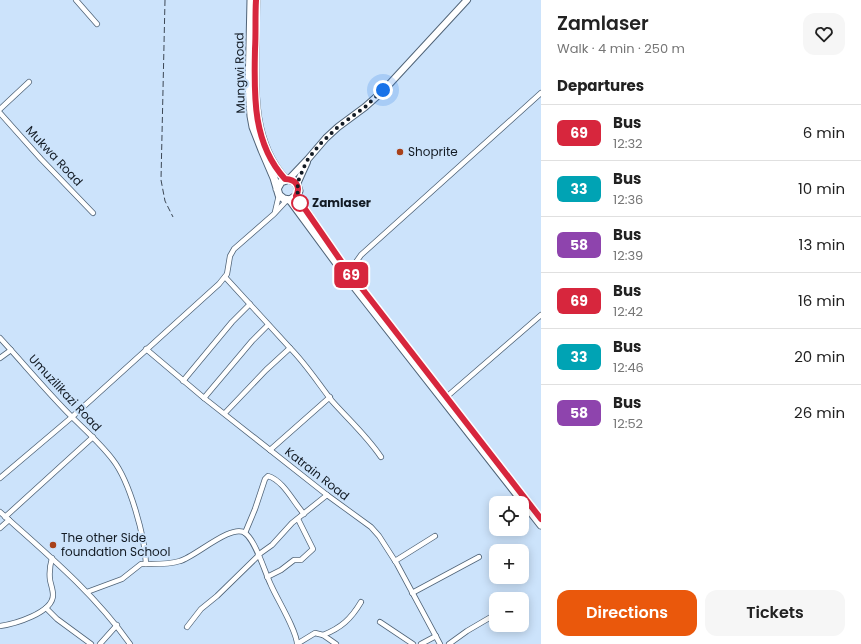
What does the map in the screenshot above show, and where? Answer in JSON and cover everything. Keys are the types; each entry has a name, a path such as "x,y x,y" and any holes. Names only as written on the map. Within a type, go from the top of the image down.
{"main road":[{"name":"Mungwi Road","path":"251,0 253,10 254,84 257,121 268,152 278,171 287,179"},
{"name":"Mungwi Road","path":"256,0 253,10 248,82 251,116 257,139 278,192"},
{"path":"291,199 299,190 294,181 287,179 279,184 278,192 291,199 349,272 541,525"},
{"path":"291,199 346,276 541,519"}],"street":[{"path":"76,0 97,24"},
{"path":"287,179 334,131 365,107 383,90 467,0"},
{"path":"0,109 29,82"},
{"path":"349,272 361,255 541,93"},
{"name":"Mukwa Road","path":"0,113 41,159 93,213"},
{"path":"297,184 308,159"},
{"path":"274,214 278,192"},
{"path":"0,478 72,417 225,277 229,270 231,253 234,249 291,199"},
{"path":"225,277 305,364 330,398 381,456"},
{"path":"183,381 232,322 250,304"},
{"path":"445,399 541,315"},
{"path":"204,398 252,341 268,325"},
{"name":"Umuzilikazi Road","path":"0,338 72,417 93,437 114,462 121,474 136,512 144,541 146,564"},
{"path":"224,414 266,370 290,348"},
{"name":"Katrain Road","path":"146,349 224,414 327,494 371,526 395,561 440,644"},
{"path":"0,358 11,350"},
{"path":"270,450 330,398"},
{"path":"0,528 7,518 93,437"},
{"path":"245,533 265,479 268,476 278,482 286,490 304,514"},
{"path":"187,627 201,609 217,596 258,555 327,494"},
{"path":"0,512 52,558 87,592 117,625 130,644"},
{"path":"267,577 281,570 294,560 301,560 312,551 312,547 298,519"},
{"path":"87,592 122,579 138,565 163,565 188,558 217,539 238,531 245,533 258,555 267,577 296,634 297,644 313,634 323,635 336,630 351,618 361,602"},
{"path":"395,561 435,536"},
{"path":"412,593 479,557"},
{"path":"0,626 20,621 42,611 50,603 53,596 50,576 52,558"},
{"path":"46,608 57,619 91,644"},
{"path":"448,644 489,618"},
{"path":"380,622 413,644"},
{"path":"100,644 117,625"},
{"path":"323,635 336,644"},
{"path":"421,644 436,636"}],"railway":[{"path":"165,0 161,180 165,201 173,217"}],"bus line":[{"name":"69","path":"256,0 254,80 257,121 265,146 278,171 285,179 292,179 296,182 299,190 296,196 343,264 541,519"}],"place":[{"name":"Shoprite","path":"400,152"},
{"name":"Zamlaser","path":"300,203"},
{"name":"The other Side foundation School","path":"53,545"}],"route":[{"path":"300,203 301,204 296,196 299,190 297,184 308,159 332,132 353,117 383,90"}]}
